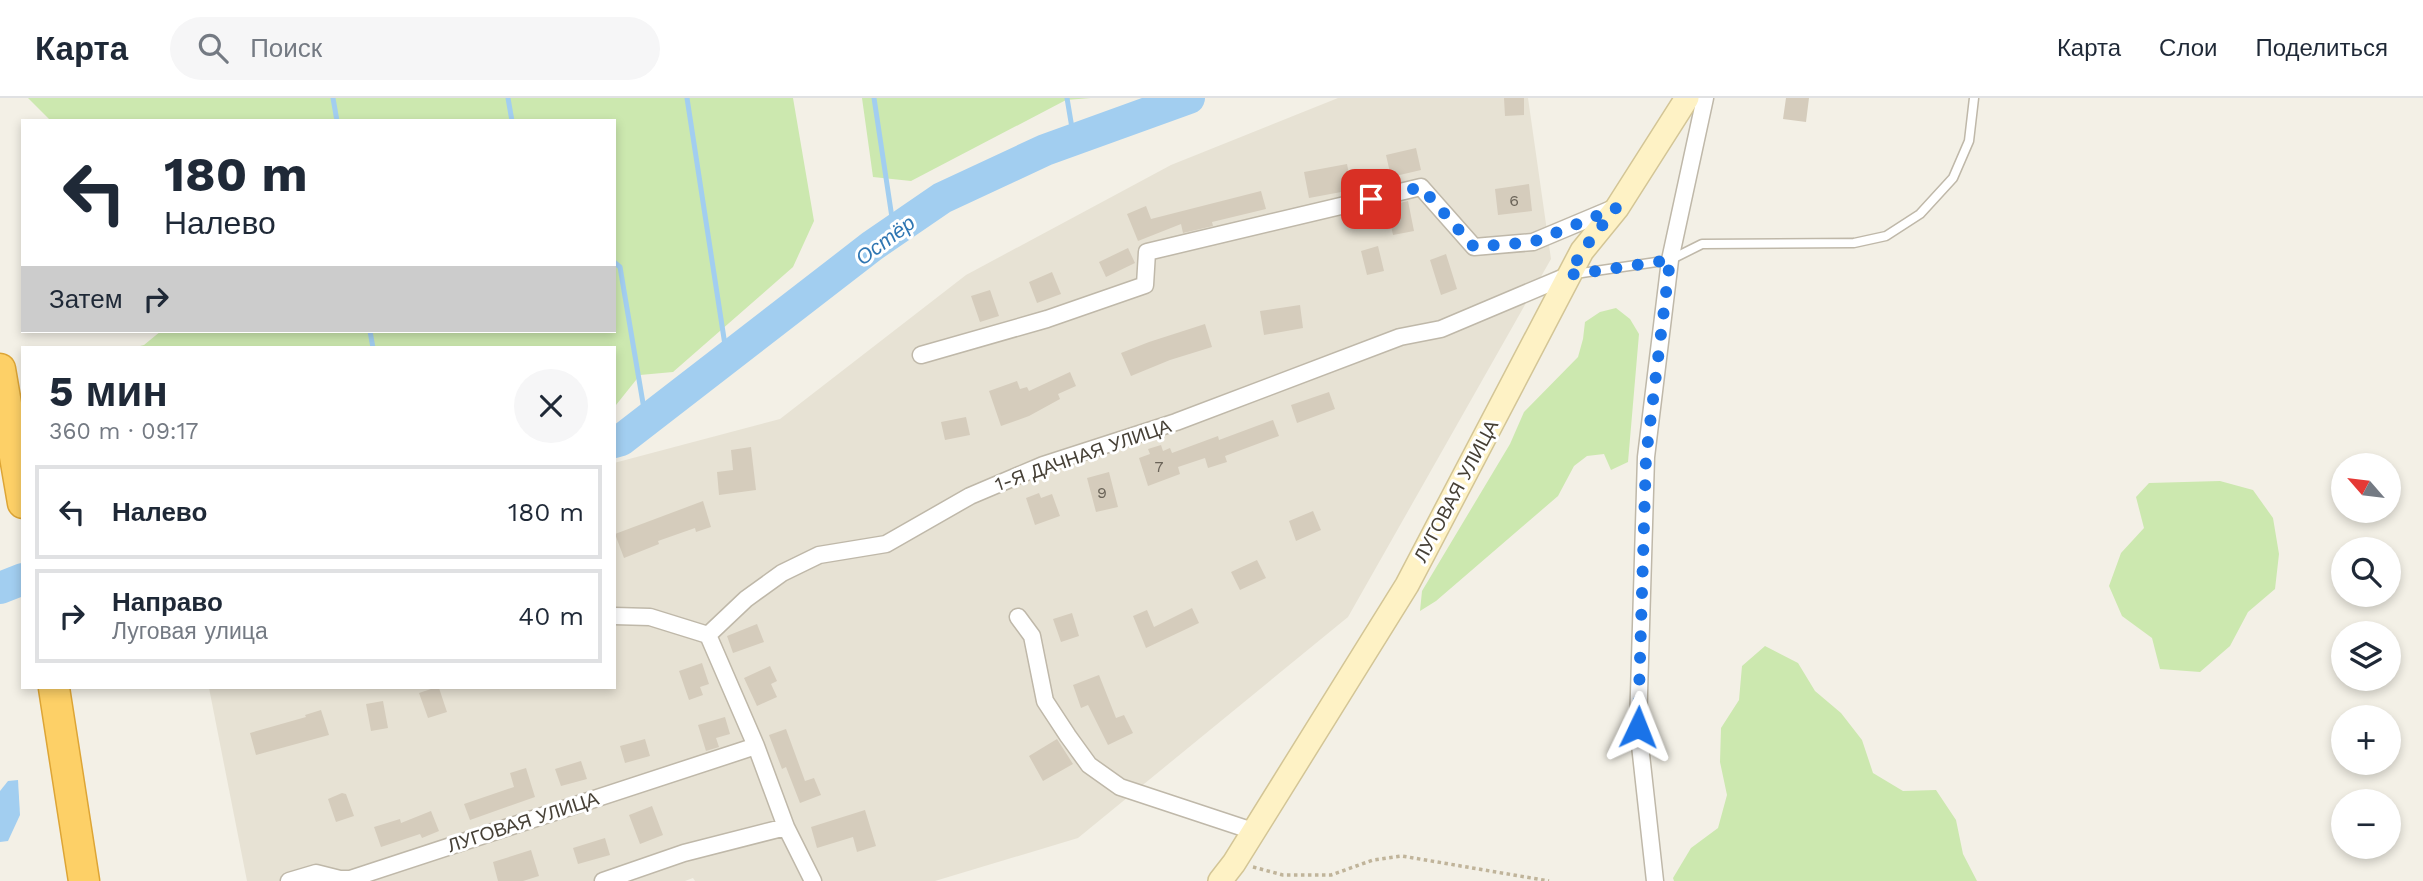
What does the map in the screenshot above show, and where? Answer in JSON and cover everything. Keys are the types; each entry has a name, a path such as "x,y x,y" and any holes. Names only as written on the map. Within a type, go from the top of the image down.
{"highway":[{"path":"0,369 21,491"},
{"path":"54,689 84,881"}],"street":[{"name":"ЛУГОВАЯ УЛИЦА","path":"1220,881 1234,863 1407,585 1582,251 1616,208 1687,98"},
{"path":"1655,881 1638,727 1646,457 1670,260 1705,98"},
{"path":"921,355 1047,319 1145,285 1147,252 1421,187 1474,247 1533,242 1616,208"},
{"name":"1-Я ДАЧНАЯ УЛИЦА","path":"708,635 746,599 782,573 819,555 886,544 970,496 1042,465 1176,422 1400,337 1441,329 1569,275"},
{"path":"616,616 650,617 708,635 756,746 786,827 813,881"},
{"path":"1018,617 1032,636 1045,701 1090,765 1120,787 1253,831"},
{"name":"ЛУГОВАЯ УЛИЦА","path":"289,881 316,873 350,879 756,746"},
{"path":"603,881 684,853 786,827"}],"lane":[{"path":"1569,275 1670,260 1702,244 1854,243 1886,236 1920,214 1953,178 1969,141 1974,98"}],"path":[{"path":"1234,863 1283,875 1331,875 1373,860 1402,856 1549,881"}],"shaded area":[{"path":"1338,98 1528,98 1551,259 1348,617 1078,838 935,881 695,881 693,878 685,881 247,881 209,689 616,689 616,462 780,419 966,275 1171,165"}],"green space":[{"path":"28,98 793,98 814,221 793,267 673,372 640,375 616,405 616,346 140,346 159,333 616,333 616,119 49,119"},
{"path":"862,98 1091,98 1066,100 911,181 873,177"},
{"path":"1616,308 1630,319 1639,334 1628,462 1611,470 1604,454 1587,456 1574,466 1558,496 1436,601 1420,611 1422,591 1510,444 1524,412 1578,357 1585,322 1600,312"},
{"path":"2220,481 2253,490 2273,518 2279,554 2275,589 2248,612 2230,646 2200,672 2160,669 2152,638 2122,616 2109,586 2121,553 2144,528 2136,497 2149,483"},
{"path":"1765,646 1798,663 1815,691 1841,713 1862,740 1873,773 1903,791 1936,790 1956,820 1963,854 1977,881 1674,881 1673,878 1691,848 1718,828 1727,795 1720,762 1721,728 1739,700 1742,666"}],"water":[{"path":"18,780 20,815 8,841 0,842 0,791 8,781"}],"building":[{"path":"1504,98 1524,98 1524,115 1505,116"},
{"path":"1786,98 1809,98 1806,122 1783,119"},
{"path":"1416,148 1421,170 1391,177 1386,155"},
{"path":"1347,164 1352,190 1309,198 1304,172"},
{"path":"1529,184 1532,211 1498,215 1495,189"},
{"path":"1261,191 1266,209 1212,222 1213,226 1183,233 1181,224 1138,241 1127,214 1146,206 1151,219"},
{"path":"1408,201 1414,231 1393,235 1387,206"},
{"path":"1378,246 1384,271 1367,275 1361,251"},
{"path":"1128,248 1135,263 1106,277 1099,262"},
{"path":"1446,254 1457,289 1441,295 1430,260"},
{"path":"1052,272 1061,294 1037,303 1029,282"},
{"path":"990,290 999,316 980,322 971,296"},
{"path":"1300,305 1303,328 1264,335 1260,311"},
{"path":"1205,324 1212,347 1131,376 1121,353"},
{"path":"1070,372 1076,386 1058,394 1060,399 1029,416 1001,426 989,391 1017,381 1020,389 1027,387 1029,391"},
{"path":"1329,392 1335,409 1297,423 1291,405"},
{"path":"966,417 970,435 945,440 941,422"},
{"path":"1273,420 1279,436 1225,456 1227,462 1208,468 1205,458 1178,467 1180,474 1148,486 1139,458 1150,454 1148,449 1161,445 1163,451 1170,448 1172,453 1218,436 1219,440"},
{"path":"751,447 756,490 719,495 717,472 733,470 731,450"},
{"path":"1109,472 1118,507 1096,512 1087,478"},
{"path":"1039,493 1041,498 1052,494 1060,516 1035,525 1026,498"},
{"path":"703,501 711,527 696,532 695,528 658,541 659,544 624,558 616,534"},
{"path":"1313,511 1321,530 1296,541 1289,521"},
{"path":"1257,560 1266,578 1240,590 1231,572"},
{"path":"1192,608 1199,623 1146,648 1133,616 1147,610 1154,627"},
{"path":"1072,613 1079,636 1061,642 1053,619"},
{"path":"757,624 764,642 733,653 727,636"},
{"path":"702,663 709,684 700,687 703,695 689,700 679,671"},
{"path":"770,666 777,681 771,684 777,697 757,706 744,678"},
{"path":"1099,675 1116,718 1124,715 1133,733 1108,745 1088,705 1081,708 1073,685"},
{"path":"439,689 447,712 428,718 419,693"},
{"path":"383,701 388,728 371,731 366,704"},
{"path":"321,710 329,735 256,755 250,733"},
{"path":"725,717 730,734 716,738 719,747 706,751 698,725"},
{"path":"786,729 805,781 814,778 821,795 800,803 786,767 782,769 769,735"},
{"path":"645,739 650,756 625,763 620,746"},
{"path":"1057,739 1073,764 1043,781 1029,756"},
{"path":"581,761 587,779 561,786 555,769"},
{"path":"526,768 535,797 470,820 464,804 514,787 510,773"},
{"path":"346,794 354,816 336,822 328,799"},
{"path":"652,806 663,835 640,844 629,815"},
{"path":"865,810 876,846 857,852 853,837 817,848 811,827"},
{"path":"431,811 439,831 422,838 420,834 381,847 374,827 400,819 401,823"},
{"path":"605,838 610,855 578,864 573,848"},
{"path":"531,850 539,876 523,881 498,881 493,862"}],"waterway":[{"path":"333,98 337,119"},
{"path":"508,98 512,119"},
{"path":"687,98 727,358"},
{"path":"874,98 894,231"},
{"path":"1067,98 1074,140"},
{"name":"Остёр","path":"616,441 872,246 942,198 1045,150 1189,98"},
{"path":"616,264 620,267 646,421"},
{"path":"370,333 373,346"},
{"name":"Остёр","path":"0,588 21,580"}],"route":[{"path":"1371,199 1421,187 1474,247 1533,242 1616,208 1582,251 1569,275 1670,260 1646,457 1638,727"}]}
